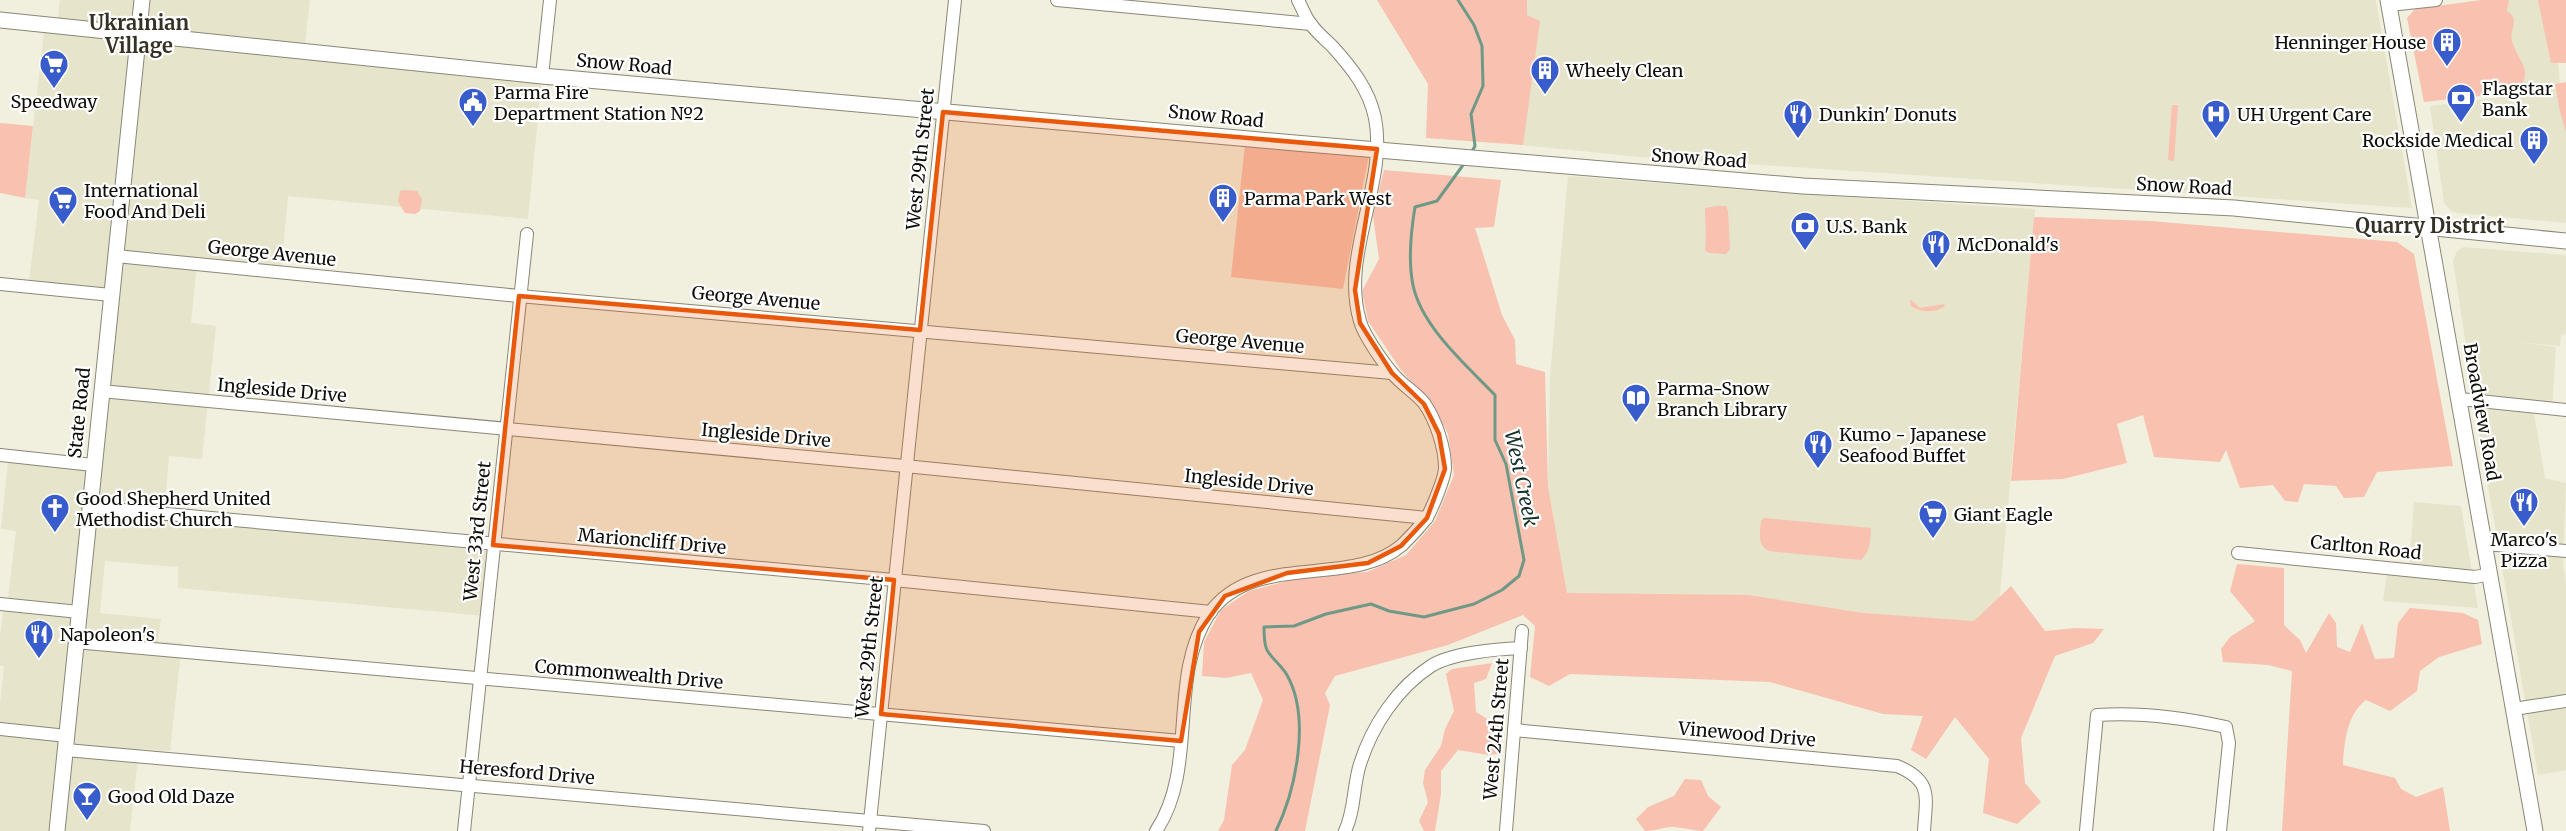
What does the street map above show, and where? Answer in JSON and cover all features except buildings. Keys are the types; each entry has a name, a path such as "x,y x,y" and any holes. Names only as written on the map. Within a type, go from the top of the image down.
{"main road":[{"name":"State Road","path":"57,831 142,0"},
{"name":"Broadview Road","path":"2389,2 2535,831"},
{"name":"Snow Road","path":"0,20 542,76 1519,162 1803,186 2234,208 2566,241"}],"street":[{"path":"542,76 550,0"},
{"name":"West 29th Street","path":"869,826 955,0"},
{"path":"1057,0 1311,24"},
{"path":"1156,831 1167,814 1179,777 1180,741 1191,660 1199,632 1211,612 1225,596 1250,584 1287,573 1368,564 1401,546 1427,518 1445,469 1439,434 1424,404 1392,373 1360,323 1355,290 1358,255 1377,148 1375,117 1365,88 1342,57 1311,24 1298,0"},
{"path":"2389,2 2436,0"},
{"name":"West 33rd Street","path":"464,831 526,234"},
{"name":"George Avenue","path":"116,256 519,296 920,326 1392,373"},
{"path":"0,284 111,295"},
{"name":"Ingleside Drive","path":"101,391 906,466 1427,518"},
{"path":"2460,399 2566,410"},
{"path":"0,455 93,465"},
{"name":"Marioncliff Drive","path":"90,507 894,580 1211,612"},
{"path":"2485,544 2566,551"},
{"name":"Carlton Road","path":"2238,553 2475,577 2490,574"},
{"path":"0,604 79,612"},
{"name":"West 24th Street","path":"1506,831 1522,631"},
{"name":"Commonwealth Drive","path":"75,642 1180,741"},
{"path":"1345,831 1350,822 1359,766 1371,735 1395,698 1432,665 1466,655 1521,648"},
{"path":"2514,709 2566,701"},
{"path":"2086,831 2097,715 2128,715 2226,727 2229,743 2220,831"},
{"name":"Heresford Drive","path":"0,729 66,743 468,785 869,826 984,831"},
{"name":"Vinewood Drive","path":"1514,730 1896,766 1914,773 1923,786 1926,801 1924,831"}],"highlighted area":[{"path":"943,112 1377,149 1355,290 1360,323 1392,373 1424,404 1439,434 1445,469 1427,518 1401,546 1368,563 1287,573 1225,596 1199,632 1181,741 881,714 894,580 493,545 519,296 920,330"}],"shaded area":[{"path":"60,0 310,0 304,51 542,76 528,219 288,196 281,272 197,264 191,323 216,326 202,459 169,456 164,514 493,545 486,616 178,588 178,567 105,561 100,613 161,619 158,641 182,643 170,751 139,749 130,831 0,831 0,704 4,666 0,666 0,636 5,598 8,598 16,531 1,529 8,461 87,468 105,291 29,281 39,200 25,198 44,32 56,33"},
{"path":"1377,0 1527,0 1527,15 1540,21 1523,145 1426,138 1428,84"},
{"path":"1512,0 2376,0 2412,208 1640,157 1513,144"},
{"path":"2481,0 2509,0 2507,11 2514,21 2511,37 2525,72 2522,84 2517,92 2424,102 2407,18 2415,9"},
{"path":"2502,0 2552,0 2562,105 2566,119 2566,223 2458,213 2451,211 2444,203 2430,106 2517,95 2520,109"},
{"path":"2538,0 2566,0 2566,63 2551,63"},
{"path":"2566,82 2566,132 2555,84"},
{"path":"2172,105 2178,105 2174,161 2168,160"},
{"path":"0,123 33,126 25,198 0,193"},
{"path":"1245,144 1369,155 1343,289 1231,277"},
{"path":"1384,170 1501,180 1494,227 1475,228 1502,315 1515,340 1516,364 1545,372 1548,487 1567,593 1748,595 1863,613 1974,621 2011,586 2045,631 2076,628 2104,629 2093,643 2055,656 2021,738 2025,783 2041,802 2017,824 1983,813 1989,759 1955,717 1926,759 1911,750 1923,716 1883,714 1770,682 1570,674 1549,686 1530,677 1535,626 1523,615 1448,645 1335,676 1325,693 1330,705 1305,831 1218,831 1224,820 1232,765 1245,750 1263,700 1251,673 1226,678 1202,676 1204,642 1221,610 1249,591 1303,577 1367,572 1406,555 1435,521 1454,475 1448,434 1434,407 1401,370 1368,321 1362,291 1379,259 1373,216"},
{"path":"1568,176 2035,209 1997,627 1567,593 1548,487 1550,376"},
{"path":"400,191 417,191 422,199 420,211 415,214 405,213 398,201"},
{"path":"1726,206 1728,211 1730,249 1726,254 1709,253 1705,250 1705,208"},
{"path":"2034,217 2151,221 2397,242 2414,254 2453,466 2377,472 2364,497 2344,498 2336,486 2304,484 2298,502 2285,501 2273,485 2240,488 2226,450 2220,462 2154,457 2143,415 2117,424 2127,463 2063,479 2011,481"},
{"path":"2463,247 2566,255 2566,334 2561,335 2560,346 2516,342 2556,347 2552,409 2533,408 2545,478 2566,483 2563,563 2566,582 2566,770 2538,775 2486,475 2453,261 2457,251"},
{"path":"1910,299 1920,308 1944,304 1945,306 1933,311 1923,311 1911,306"},
{"path":"2414,502 2461,506 2478,608 2383,601 2388,568 2409,570"},
{"path":"1764,518 1871,528 1867,553 1861,560 1769,551 1765,549 1760,539 1761,521"},
{"path":"2237,564 2284,568 2284,625 2300,640 2306,653 2329,613 2336,623 2337,647 2350,652 2362,623 2375,659 2394,658 2398,623 2410,608 2463,613 2478,620 2482,644 2439,657 2420,671 2417,691 2390,711 2366,700 2351,721 2344,748 2343,765 2395,778 2401,789 2416,797 2443,787 2450,831 2282,831 2292,671 2268,665 2223,662 2221,649 2230,637 2255,621 2230,591"},
{"path":"1492,663 1486,679 1474,683 1476,712 1499,726 1497,754 1488,755 1458,750 1441,771 1441,794 1435,831 1424,831 1419,821 1428,802 1423,783 1425,770 1441,746 1445,729 1454,711 1446,674 1452,669"},
{"path":"1685,779 1701,780 1708,796 1721,807 1703,831 1672,827 1645,831 1636,819 1648,807 1674,796"}],"waterway":[{"name":"West Creek","path":"1458,0 1474,25 1482,46 1483,86 1471,114 1475,146 1471,153"},
{"name":"West Creek","path":"1276,831 1295,775 1298,753 1298,712 1294,692 1287,675 1266,648 1264,627 1294,626 1326,614 1371,604 1389,611 1424,617 1474,604 1502,590 1519,576 1524,560 1506,464 1495,440 1495,395 1435,330 1418,300 1411,276 1412,226 1415,207 1437,201 1466,161"}],"place":[{"name":"Henninger House","path":"2447,68"},
{"name":"Speedway","path":"54,90"},
{"name":"Wheely Clean","path":"1545,96"},
{"name":"Flagstar Bank","path":"2461,124"},
{"name":"Parma Fire Department Station №2","path":"473,128"},
{"name":"Dunkin' Donuts","path":"1798,140"},
{"name":"UH Urgent Care","path":"2216,140"},
{"name":"Rockside Medical","path":"2534,166"},
{"name":"Parma Park West","path":"1223,224"},
{"name":"International Food And Deli","path":"63,226"},
{"name":"U.S. Bank","path":"1805,252"},
{"name":"McDonald's","path":"1936,270"},
{"name":"Parma-Snow Branch Library","path":"1636,424"},
{"name":"Kumo - Japanese Seafood Buffet","path":"1818,470"},
{"name":"Marco's Pizza","path":"2524,528"},
{"name":"Good Shepherd United Methodist Church","path":"55,534"},
{"name":"Giant Eagle","path":"1933,540"},
{"name":"Napoleon's","path":"39,660"},
{"name":"Good Old Daze","path":"87,822"}],"district":[{"name":"Ukrainian Village","path":"139,34"},
{"name":"Quarry District","path":"2430,225"}]}
